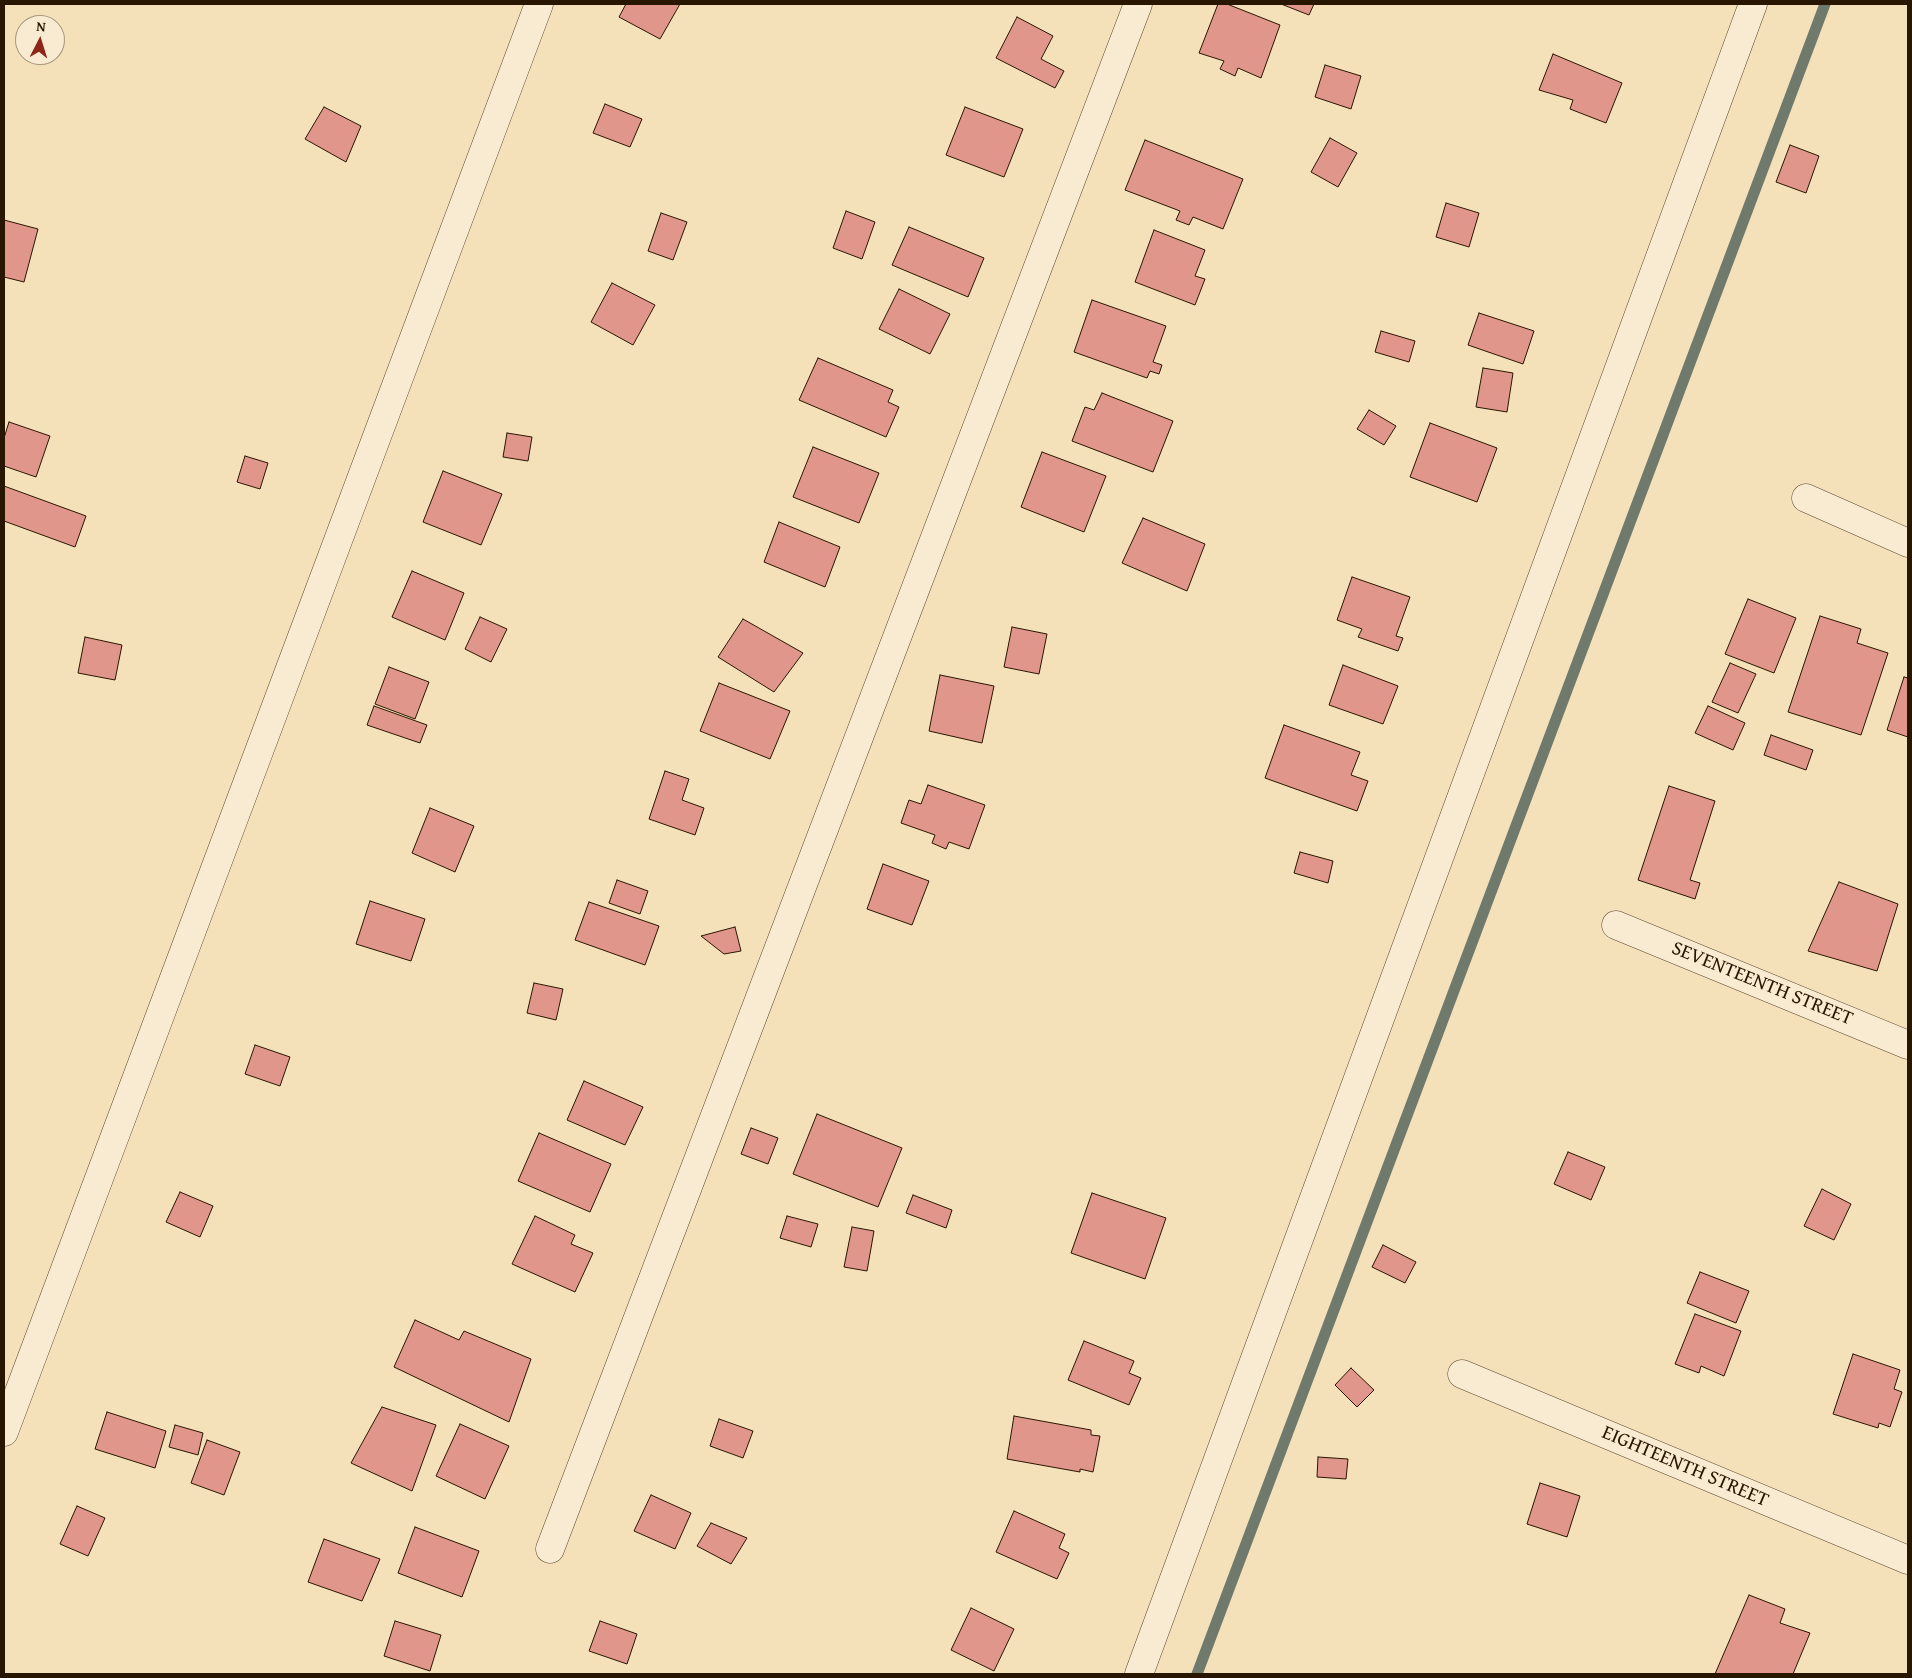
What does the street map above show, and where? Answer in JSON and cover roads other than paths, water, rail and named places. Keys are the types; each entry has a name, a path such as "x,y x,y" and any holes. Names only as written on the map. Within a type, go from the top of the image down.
{"street":[{"path":"4,1432 539,4"},
{"path":"550,1549 1138,4"},
{"path":"1139,1674 1753,4"},
{"path":"1806,498 1908,543"},
{"name":"SEVENTEENTH STREET","path":"1616,925 1908,1045"},
{"name":"EIGHTEENTH STREET","path":"1462,1374 1908,1560"}],"waterway":[{"path":"1197,1674 1825,4"}]}
